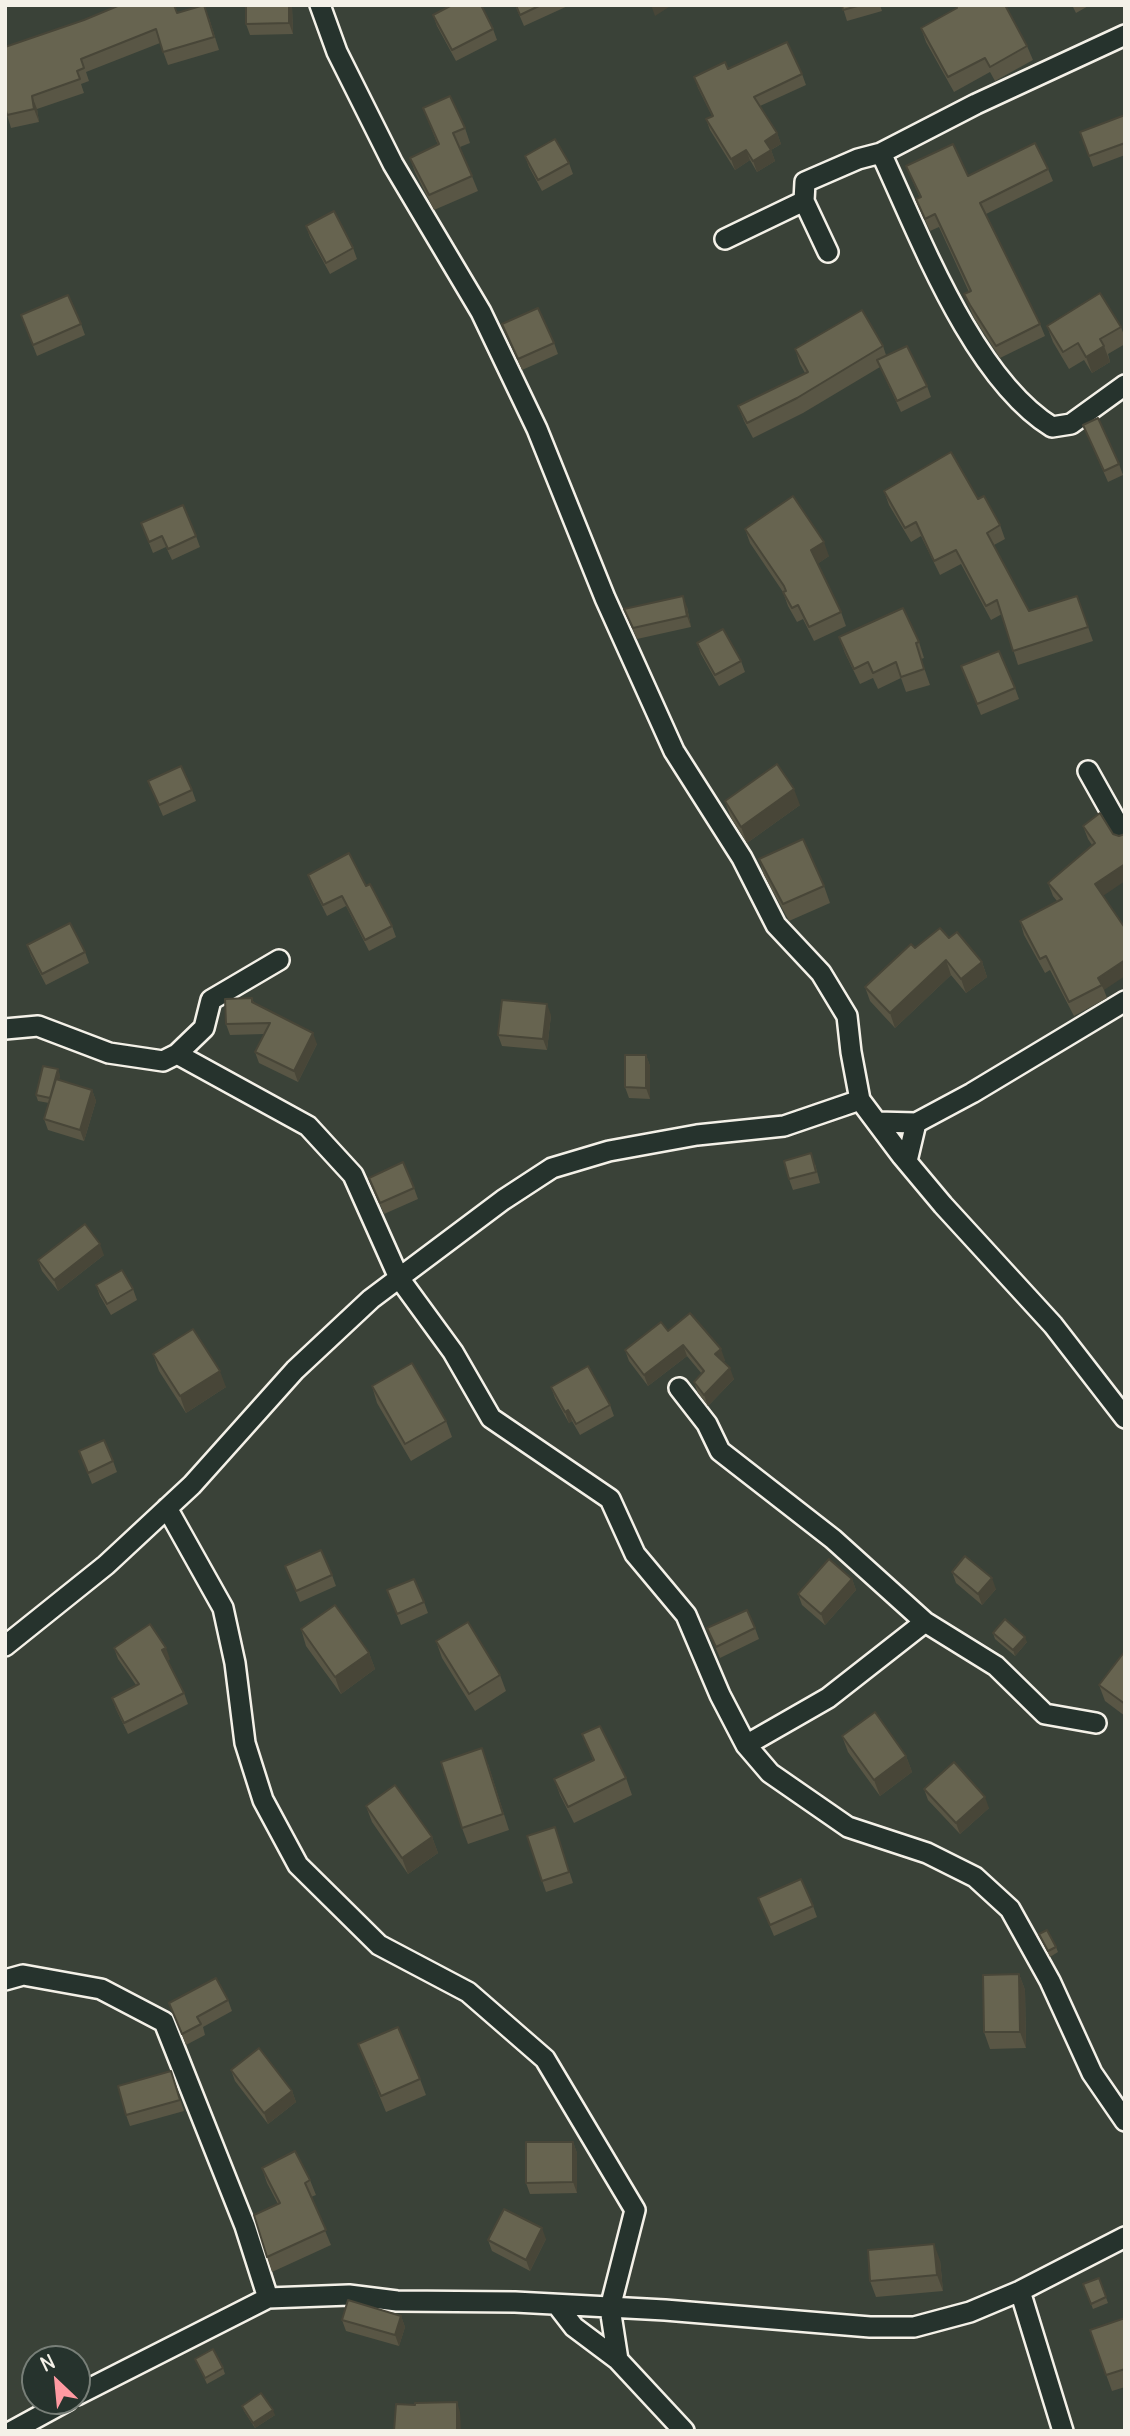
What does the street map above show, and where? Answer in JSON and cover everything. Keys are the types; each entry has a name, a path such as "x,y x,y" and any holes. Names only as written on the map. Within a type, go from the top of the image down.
{"street":[{"path":"320,5 337,52 393,164 481,312 526,405 605,597 674,751 742,858 776,925 821,973 847,1016 860,1100 943,1205 1053,1325 1125,1418"},
{"path":"828,252 804,201 805,183 858,159 881,153 976,104 1125,35"},
{"path":"881,153 944,286 985,361 1035,417 1052,427 1071,424 1125,385"},
{"path":"725,239 804,201"},
{"path":"1088,771 1125,837"},
{"path":"5,1029 38,1027 109,1052 163,1061 177,1054 204,1028 211,1000 279,960"},
{"path":"877,1122 916,1123 972,1093 1125,1001"},
{"path":"177,1054 308,1126 352,1175 399,1278 453,1352 491,1418 610,1499 635,1554 686,1615 720,1695 746,1745 770,1773 848,1827 939,1859 975,1877 1010,1909 1050,1982 1092,2073 1125,2121"},
{"path":"5,1646 106,1565 192,1485 295,1370 371,1299 503,1200 552,1168 609,1151 697,1135 784,1126 860,1100"},
{"path":"907,1161 916,1123"},
{"path":"679,1388 707,1423 720,1451 833,1539 925,1622 996,1666 1045,1714 1097,1723"},
{"path":"167,1508 223,1608 235,1663 245,1743 264,1800 298,1865 379,1945 468,1992 545,2059 635,2210 610,2308 618,2360"},
{"path":"746,1745 828,1698 925,1622"},
{"path":"5,1980 23,1975 101,1989 164,2022 245,2226 268,2298"},
{"path":"91,2388 268,2298 349,2295 397,2301 515,2302 665,2310 870,2327 914,2327 970,2312 1020,2291 1125,2237"},
{"path":"1020,2291 1063,2431"},
{"path":"557,2305 574,2327 618,2360 684,2431"},
{"path":"12,2431 41,2415"}],"building":[{"path":"120,5 174,5 177,13 204,5 214,37 163,52 156,29 81,59 84,68 77,71 80,79 32,96 34,109 7,115 5,47"},
{"path":"246,5 289,5 289,23 246,24"},
{"path":"452,5 481,5 493,29 452,50 433,15"},
{"path":"516,5 541,5 520,15"},
{"path":"842,5 861,5 843,10"},
{"path":"956,5 1005,5 1027,46 990,67 985,58 948,77 921,28 957,8"},
{"path":"787,42 802,74 754,97 777,133 765,141 771,150 753,161 746,150 731,159 706,119 713,116 694,77 725,62 728,69"},
{"path":"450,96 465,128 453,133 472,176 429,195 410,158 439,144 423,108"},
{"path":"1125,115 1125,143 1089,156 1080,132"},
{"path":"555,139 569,163 538,180 525,156"},
{"path":"1035,143 1048,169 980,203 1040,324 996,346 964,294 971,291 935,214 925,219 916,199 921,197 906,166 953,144 968,176"},
{"path":"334,211 353,248 326,263 306,226"},
{"path":"1100,293 1121,327 1100,339 1104,346 1086,357 1078,343 1063,352 1047,326"},
{"path":"68,295 81,324 33,345 21,315"},
{"path":"538,308 554,343 518,359 502,324"},
{"path":"862,310 883,346 797,398 747,423 738,406 808,372 795,349"},
{"path":"907,346 927,386 897,401 877,360"},
{"path":"1098,418 1119,464 1104,471 1083,425"},
{"path":"951,452 978,499 984,496 1000,525 987,533 1029,611 1077,596 1088,627 1013,651 997,600 986,606 956,550 934,561 916,522 905,528 884,491"},
{"path":"793,496 824,542 811,550 841,612 809,627 798,605 792,608 783,592 786,591 784,586 745,529"},
{"path":"183,505 196,536 168,549 162,536 149,542 141,523"},
{"path":"683,596 687,616 633,628 624,609"},
{"path":"903,608 919,642 916,643 924,669 901,677 896,662 873,673 868,662 854,669 839,637"},
{"path":"723,629 741,661 715,675 697,643"},
{"path":"999,651 1015,688 977,704 961,666"},
{"path":"777,764 794,789 741,827 725,801"},
{"path":"181,766 192,790 159,805 148,781"},
{"path":"1100,813 1113,834 1125,834 1125,864 1095,884 1125,928 1125,960 1098,978 1102,985 1069,1002 1046,956 1040,959 1020,921 1062,899 1048,883 1095,843 1083,826"},
{"path":"803,839 824,886 783,904 759,859"},
{"path":"349,853 366,886 370,884 392,926 365,940 342,896 323,905 308,875"},
{"path":"70,923 85,952 42,974 27,945"},
{"path":"940,928 949,938 957,932 982,962 961,979 946,960 890,1013 865,987 911,944 915,948"},
{"path":"252,998 252,1002 313,1033 294,1071 255,1052 270,1023 226,1024 225,999"},
{"path":"502,1000 547,1004 543,1039 498,1035"},
{"path":"625,1055 646,1055 646,1088 625,1087"},
{"path":"43,1066 58,1069 50,1098 36,1095"},
{"path":"56,1079 92,1090 80,1130 44,1119"},
{"path":"811,1153 816,1172 789,1179 784,1161"},
{"path":"403,1162 414,1188 380,1203 369,1178"},
{"path":"85,1224 100,1244 54,1280 38,1260"},
{"path":"122,1270 133,1289 107,1304 96,1285"},
{"path":"690,1313 721,1349 715,1354 730,1368 704,1395 694,1382 704,1371 683,1345 644,1375 625,1350 661,1322 668,1331"},
{"path":"193,1329 220,1371 180,1396 153,1354"},
{"path":"412,1363 446,1421 405,1444 372,1386"},
{"path":"588,1366 610,1405 576,1424 568,1410 565,1412 551,1387"},
{"path":"104,1440 113,1461 88,1473 79,1451"},
{"path":"321,1550 332,1575 296,1591 285,1566"},
{"path":"965,1556 992,1578 978,1594 952,1572"},
{"path":"829,1559 852,1579 821,1614 798,1594"},
{"path":"414,1579 424,1602 397,1614 387,1590"},
{"path":"335,1605 369,1653 335,1677 301,1629"},
{"path":"747,1610 755,1628 716,1647 707,1628"},
{"path":"1005,1619 1025,1637 1013,1650 993,1633"},
{"path":"468,1622 500,1675 469,1694 436,1641"},
{"path":"150,1624 166,1648 162,1650 184,1693 124,1723 112,1698 139,1684 114,1648"},
{"path":"1125,1651 1125,1704 1099,1685"},
{"path":"875,1712 906,1756 874,1780 842,1736"},
{"path":"600,1726 626,1778 568,1807 554,1779 594,1760 582,1734"},
{"path":"482,1748 503,1814 462,1828 441,1762"},
{"path":"954,1762 985,1797 956,1823 924,1789"},
{"path":"395,1785 432,1837 402,1858 366,1806"},
{"path":"555,1827 569,1872 542,1881 527,1836"},
{"path":"801,1879 813,1906 770,1925 758,1898"},
{"path":"1047,1930 1056,1947 1048,1951 1039,1934"},
{"path":"1019,1974 1020,2032 984,2032 983,1975"},
{"path":"216,1978 228,2000 197,2017 201,2024 182,2034 169,2003"},
{"path":"398,2027 420,2079 381,2096 358,2044"},
{"path":"259,2048 292,2091 264,2113 231,2070"},
{"path":"171,2071 180,2100 126,2115 118,2086"},
{"path":"526,2142 573,2142 573,2182 526,2183"},
{"path":"295,2151 310,2180 305,2183 326,2230 267,2257 254,2215 280,2203 262,2168"},
{"path":"504,2209 542,2228 526,2260 488,2240"},
{"path":"934,2244 937,2275 870,2281 868,2250"},
{"path":"1099,2278 1106,2297 1091,2304 1083,2284"},
{"path":"348,2300 401,2316 395,2335 342,2320"},
{"path":"1125,2318 1125,2369 1106,2375 1090,2330"},
{"path":"213,2349 223,2368 205,2378 195,2359"},
{"path":"261,2393 273,2410 253,2423 242,2406"},
{"path":"457,2402 457,2431 394,2431 396,2404"}]}
